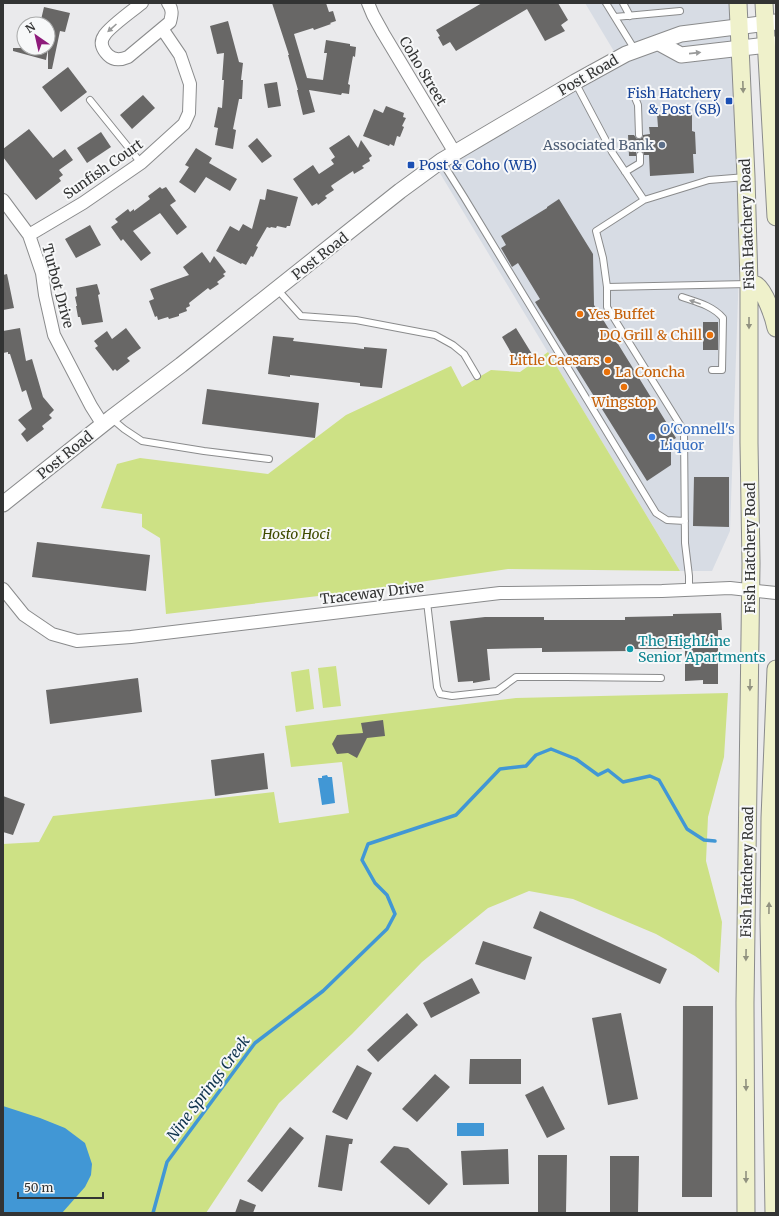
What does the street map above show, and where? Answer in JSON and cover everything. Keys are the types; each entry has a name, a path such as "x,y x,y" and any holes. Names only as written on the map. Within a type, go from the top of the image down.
{"main road":[{"name":"Fish Hatchery Road","path":"738,3 741,48 749,284 751,563 757,591 745,1003 746,1213"},
{"name":"Fish Hatchery Road","path":"764,3 771,23 776,217"},
{"path":"749,284 756,285 765,297 772,312 776,328"},
{"name":"Fish Hatchery Road","path":"774,1213 769,920 770,818 776,669"}],"street":[{"path":"142,3 110,29 104,36 102,43 103,48 111,58 120,60 128,57 163,30 170,22 172,15 172,8 168,3"},
{"name":"Coho Street","path":"368,3 387,39 456,153"},
{"name":"Post Road","path":"3,504 400,191 441,161 575,82 635,50 659,43 681,34 771,23"},
{"name":"Sunfish Court","path":"29,235 82,203 141,163 184,124 189,113 190,84 180,55 163,30"},
{"path":"659,43 681,55 771,45"},
{"name":"Turbot Drive","path":"3,200 29,235 42,273 45,295 54,335 91,406 107,421"},
{"name":"Traceway Drive","path":"3,589 28,618 52,634 77,641 131,637 500,593 662,591 730,588 776,593"}],"lane":[{"path":"606,3 635,50"},
{"path":"623,3 630,16"},
{"path":"615,17 680,11"},
{"path":"575,82 612,152 644,200"},
{"path":"633,93 638,105 639,135"},
{"path":"90,100 141,163"},
{"path":"625,172 640,162 640,155"},
{"path":"441,161 656,513 666,520 685,521"},
{"path":"689,589 685,543 684,431 607,307 607,287 603,258 596,231 644,200 709,180 746,177"},
{"path":"607,287 749,284"},
{"path":"277,289 301,316 356,320 435,335 453,345 464,354 477,376"},
{"path":"682,297 719,312 723,318 722,370 712,370"},
{"path":"107,421 142,441 204,451 269,459"},
{"path":"427,602 437,687 440,694 452,696 498,691 516,677 661,678"}],"shaded area":[{"path":"585,3 729,3 739,270 730,531 712,571 680,571 435,165 618,58"}],"green space":[{"name":"Hosto Hoci","path":"548,352 680,571 508,569 352,592 352,596 345,596 344,593 166,614 160,538 142,527 142,514 101,508 117,464 140,458 268,474 346,415 451,366 462,387 491,370 520,372"},
{"path":"336,666 341,706 323,708 318,668"},
{"path":"309,669 314,709 296,712 291,672"},
{"path":"728,693 724,757 708,817 706,861 722,922 719,973 695,956 656,934 573,899 529,891 488,908 422,962 352,1034 279,1103 206,1213 3,1213 3,844 39,842 53,816 274,792 279,823 349,813 342,762 291,767 285,726 516,698"}],"water":[{"path":"327,775 328,777 332,777 335,803 322,805 318,778 322,778 322,776"},
{"path":"3,1106 65,1128 85,1143 92,1164 91,1175 85,1187 62,1213 3,1213"},
{"path":"457,1123 484,1123 484,1136 457,1136"}],"building":[{"path":"272,3 326,3 329,12 333,11 336,21 330,23 331,24 314,30 313,28 294,34 307,78 323,80 327,53 324,53 326,40 350,44 350,46 356,47 348,84 350,85 349,94 342,93 341,95 309,90 315,112 303,115 289,55"},
{"path":"482,3 558,3 568,20 561,25 565,31 545,41 527,9 456,51 450,42 443,46 438,37 440,36 436,30"},
{"path":"44,7 70,13 65,32 60,31 56,50 56,16 42,16"},
{"path":"228,21 239,62 243,63 241,80 243,80 242,99 239,99 233,129 236,130 233,149 215,145 218,128 214,127 218,107 222,108 224,53 217,54 210,26"},
{"path":"13,48 16,48 16,52 13,51"},
{"path":"31,56 47,56 46,60"},
{"path":"48,56 55,56 52,69 48,69"},
{"path":"68,67 87,92 61,112 42,87"},
{"path":"277,82 281,106 268,108 264,84"},
{"path":"143,95 155,108 132,129 120,115"},
{"path":"386,106 404,113 403,117 406,118 402,126 404,127 400,137 397,136 394,146 390,144 389,146 363,136 374,109 383,113"},
{"name":"Associated Bank","path":"692,113 692,131 695,132 696,154 693,154 694,173 650,176 649,155 644,155 643,151 640,151 636,152 636,156 629,156 628,135 634,135 637,139 640,139 643,135 650,134 649,127 658,127 657,114"},
{"path":"29,129 53,158 65,149 73,160 59,170 63,175 59,178 61,181 36,200 3,157 3,149"},
{"path":"101,132 111,147 87,163 77,148"},
{"path":"349,135 358,148 361,140 372,156 369,158 370,161 362,166 364,168 354,174 353,171 332,185 331,186 334,190 325,196 327,198 318,205 317,203 312,206 293,179 313,165 319,174 334,164 331,160 335,157 329,148"},
{"path":"257,138 272,156 262,163 248,146"},
{"path":"196,148 212,158 209,163 237,179 230,191 206,177 195,193 179,182 189,167 185,165"},
{"path":"160,187 162,189 166,187 176,201 170,205 187,227 177,235 160,213 133,231 151,253 141,261 123,239 121,241 111,227 118,222 115,219 128,209 130,212 134,209 134,211 150,199 148,196"},
{"path":"267,189 298,197 290,226 287,226 286,228 277,226 276,228 267,227 256,246 258,247 253,257 251,256 246,265 241,264 216,251 230,226 239,231 243,224 252,229 260,199 265,200"},
{"name":"La Concha","path":"559,199 593,254 594,305 676,438 671,441 671,465 647,481 535,302 540,299 518,263 512,267 501,248 506,245 501,236"},
{"path":"90,225 101,245 76,258 65,239"},
{"path":"202,252 210,263 214,256 226,272 223,274 225,276 217,282 219,284 210,290 208,288 189,303 190,306 186,308 187,311 179,314 179,316 158,320 157,316 155,317 149,301 154,299 150,289 189,275 183,267"},
{"path":"7,274 14,308 3,310 3,275"},
{"path":"97,284 100,294 98,295 103,322 82,325 80,317 78,317 76,306 76,288"},
{"name":"DQ Grill & Chill","path":"703,322 718,322 718,350 703,350"},
{"path":"20,328 26,361 32,359 43,397 54,410 49,415 52,418 42,426 44,429 27,442 21,434 26,429 18,420 32,409 26,390 22,392 10,354 8,354 8,352 3,353 3,331"},
{"path":"126,328 141,348 127,358 130,361 117,371 115,369 113,371 95,348 98,346 94,341 107,331 112,339"},
{"path":"516,328 532,354 517,363 502,337"},
{"path":"273,336 294,338 293,341 364,349 364,347 387,349 382,388 360,386 360,383 268,374"},
{"path":"207,389 319,403 315,438 202,424"},
{"path":"694,477 729,477 729,527 693,526"},
{"path":"37,542 150,555 146,591 32,577"},
{"name":"The HighLine Senior Apartments","path":"721,613 722,630 718,630 718,684 703,684 703,680 685,681 685,649 542,652 542,648 487,649 490,680 473,683 473,681 458,682 450,621 485,617 544,617 544,620 625,620 625,617"},
{"path":"138,678 142,712 50,724 46,690"},
{"path":"383,720 385,736 367,738 357,758 348,753 337,754 332,744 337,735 363,733 361,723"},
{"path":"264,753 268,789 215,796 211,760"},
{"path":"3,796 25,804 13,835 3,832"},
{"path":"540,911 667,969 660,984 533,928"},
{"path":"483,941 532,957 525,980 475,964"},
{"path":"472,978 480,993 431,1018 423,1003"},
{"path":"683,1006 713,1006 712,1197 682,1197"},
{"path":"407,1013 418,1025 378,1062 367,1050"},
{"path":"621,1013 638,1099 608,1105 592,1018"},
{"path":"470,1059 521,1059 521,1084 469,1084"},
{"path":"357,1065 372,1073 347,1120 332,1112"},
{"path":"435,1074 450,1087 417,1122 402,1109"},
{"path":"543,1086 565,1129 547,1138 525,1095"},
{"path":"290,1127 304,1138 262,1192 247,1181"},
{"path":"326,1135 353,1139 352,1144 349,1144 342,1191 318,1187"},
{"path":"394,1146 408,1148 448,1184 429,1205 380,1162"},
{"path":"508,1149 509,1184 463,1185 461,1151"},
{"path":"538,1155 567,1155 566,1213 538,1213"},
{"path":"610,1156 639,1156 638,1213 610,1213"},
{"path":"240,1199 256,1205 253,1213 235,1213"}],"waterway":[{"name":"Nine Springs Creek","path":"153,1213 167,1162 255,1043 323,991 387,929 395,914 387,895 375,883 362,860 368,844 456,815 500,769 526,766 536,755 551,749 576,759 598,775 608,770 623,782 650,776 659,780 687,829 704,840 715,841"}],"place":[{"name":"Fish Hatchery & Post (SB)","path":"729,101"},
{"name":"Associated Bank","path":"662,145"},
{"name":"Post & Coho (WB)","path":"411,165"},
{"name":"Yes Buffet","path":"580,314"},
{"name":"DQ Grill & Chill","path":"710,335"},
{"name":"Little Caesars","path":"608,360"},
{"name":"La Concha","path":"607,372"},
{"name":"Wingstop","path":"624,387"},
{"name":"O'Connell's Liquor","path":"652,437"},
{"name":"The HighLine Senior Apartments","path":"630,649"}]}
